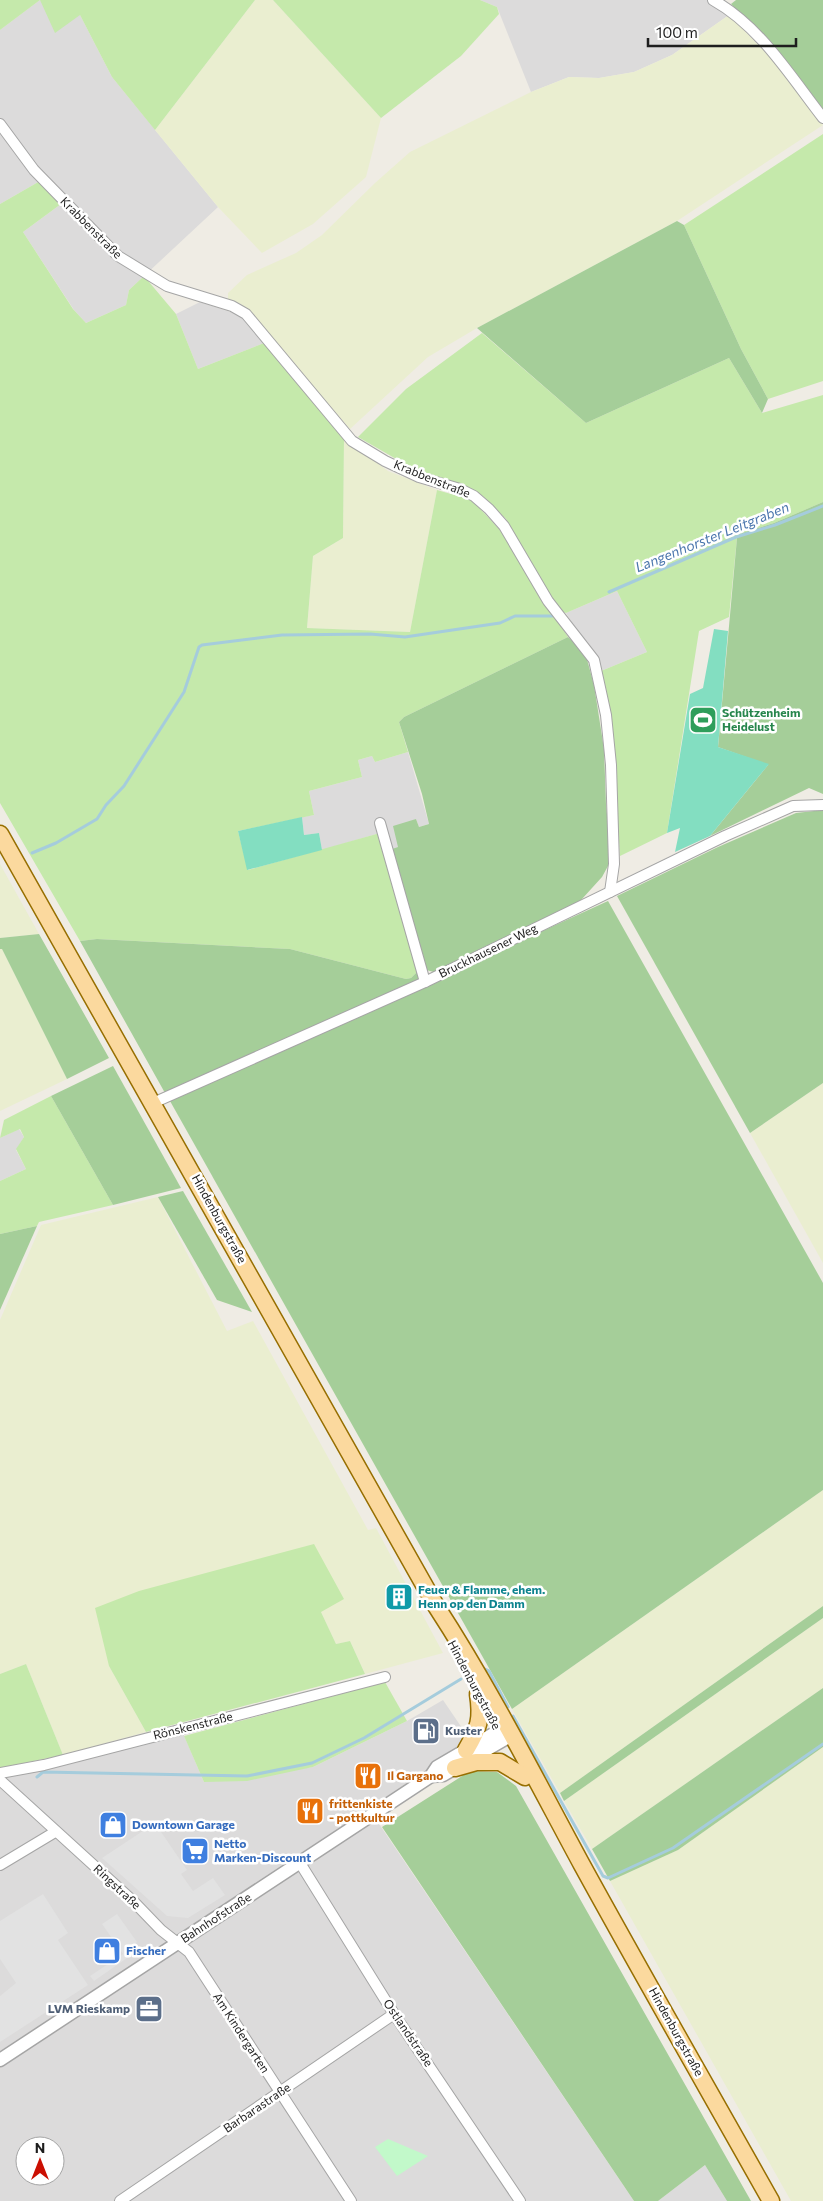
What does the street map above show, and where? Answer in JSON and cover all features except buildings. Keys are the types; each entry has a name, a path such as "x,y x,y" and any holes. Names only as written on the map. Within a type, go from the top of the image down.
{"main road":[{"name":"Hindenburgstraße","path":"0,834 436,1606 465,1651 525,1777 581,1863"},
{"name":"Hindenburgstraße","path":"436,1606 456,1655 478,1694 505,1733 581,1863 771,2201"},
{"path":"466,1750 479,1724 481,1710 478,1694"},
{"path":"455,1768 476,1762 500,1762 525,1777"}],"street":[{"path":"713,0 732,10 766,44 823,118"},
{"name":"Krabbenstraße","path":"0,124 34,170 118,256 167,286 232,306 246,314 352,441 420,477 460,489 474,496 504,526 548,601 594,660 606,715 611,765 614,864 610,892"},
{"name":"Bruckhausener Weg","path":"153,1103 425,982 724,836 793,806 823,805"},
{"path":"380,823 425,982"},
{"name":"Rönskenstraße","path":"0,1773 44,1765 385,1677"},
{"name":"Bahnhofstraße","path":"0,2060 431,1776 438,1767 466,1750 505,1733"},
{"name":"Bahnhofstraße","path":"431,1776 443,1775 505,1733"},
{"name":"Ringstraße","path":"0,1780 55,1832 113,1882 161,1930 177,1943"},
{"path":"0,1865 55,1832"},
{"name":"Ostlandstraße","path":"300,1863 394,2014 520,2201"},
{"name":"Am Kindergarten","path":"177,1943 189,1952 351,2201"},
{"name":"Barbarastraße","path":"120,2201 394,2014"}],"shaded area":[{"path":"40,0 80,15 112,77 218,207 129,290 126,305 86,323 74,310 23,232 61,204 40,181 0,204 0,30"},
{"path":"480,0 723,0 731,4 729,15 672,55 634,72 599,78 569,77 531,92 497,7"},
{"path":"200,302 243,316 264,343 198,369 176,314"},
{"path":"617,591 647,652 601,671 566,613"},
{"path":"408,752 429,824 419,827 416,819 399,847 386,851 380,833 322,850 319,833 304,835 302,817 314,815 309,791 362,777 358,760 372,756 375,762"},
{"path":"19,1129 24,1137 16,1150 26,1169 0,1181 0,1138"},
{"path":"443,1700 475,1747 373,1815 634,2201 0,2201 0,1768 64,1755 179,1724 204,1782 313,1767 407,1721"},
{"path":"155,1823 187,1870 181,1874 193,1891 213,1878 225,1895 188,1918 167,1916 102,1858"},
{"path":"43,1894 68,1933 58,1940 88,1985 0,2042 0,1996 16,1983 0,1959 0,1921"},
{"path":"117,1914 137,1942 131,1946 130,1956 94,1981 90,1976 123,1954 102,1924"},
{"path":"705,2165 727,2201 658,2201"}],"green space":[{"path":"0,0 40,0 0,30"},
{"path":"40,0 255,0 155,130 112,77 80,15 55,33"},
{"path":"255,0 273,0 381,118 366,177 313,224 262,253 218,207 155,130"},
{"path":"273,0 480,0 497,7 499,14 461,56 381,118"},
{"path":"736,0 823,0 823,109 773,47 731,4"},
{"path":"729,15 769,56 823,125 677,221 477,328 428,357 350,429 241,304 228,300 228,293 247,275 296,253 322,235 410,152 531,92 569,77 599,78 634,72 672,55"},
{"path":"823,134 823,381 768,399 741,349 684,225"},
{"path":"40,181 61,204 23,232 73,309 86,323 126,305 129,290 144,276 176,314 198,369 264,343 344,438 343,538 313,556 307,628 410,632 437,490 472,500 500,530 568,637 404,717 399,722 408,752 375,762 372,756 358,760 362,777 309,791 314,815 238,831 248,870 380,833 419,970 411,978 406,979 290,949 97,939 80,941 0,803 0,204"},
{"path":"677,221 684,225 741,349 768,399 762,413 729,358 586,423 477,328"},
{"path":"482,333 586,423 729,358 762,413 823,395 823,502 774,523 739,534 737,538 729,617 699,631 667,833 620,856 614,765 601,671 647,652 617,591 566,613 558,610 506,519 483,496 452,482 417,471 358,437 406,389"},
{"path":"344,438 388,471 437,490 410,632 307,628 313,556 343,538"},
{"path":"823,502 823,794 809,788 710,836 768,765 718,747 737,538 739,534 774,523"},
{"name":"Schützenheim Heidelust","path":"714,629 728,631 718,747 769,764 710,836 675,852 680,828 667,833 690,694 703,688"},
{"path":"568,637 585,652 594,685 604,749 610,847 608,866 602,877 582,899 567,910 437,973 423,969 389,850 398,847 393,826 416,819 419,827 429,824 422,794 399,722 404,717"},
{"path":"823,811 823,1083 750,1133 617,896 718,847 796,813"},
{"path":"302,817 304,835 319,833 322,850 247,870 238,831"},
{"path":"0,864 39,934 0,938"},
{"path":"608,901 823,1283 823,1490 512,1709 170,1101"},
{"path":"39,934 109,1058 67,1079 2,949 0,949 0,938"},
{"path":"97,939 290,949 406,979 411,978 419,970 421,980 165,1093 80,941"},
{"path":"0,949 2,949 67,1079 0,1111"},
{"path":"113,1066 181,1188 113,1205 51,1096"},
{"path":"823,1083 823,1263 750,1133"},
{"path":"51,1096 113,1205 39,1222 37,1226 0,1234 0,1181 26,1169 16,1149 24,1137 20,1129 0,1138 4,1120"},
{"path":"183,1191 252,1312 217,1300 158,1197"},
{"path":"158,1197 227,1331 253,1321 368,1530 376,1528 443,1653 365,1674 350,1641 336,1644 321,1612 109,1666 146,1732 63,1755 26,1664 0,1674 0,1320 41,1225"},
{"path":"37,1226 0,1310 0,1234"},
{"path":"823,1490 823,1606 560,1793 512,1709"},
{"path":"314,1544 344,1599 321,1612 336,1644 350,1641 365,1674 146,1732 109,1666 95,1608 139,1591"},
{"path":"823,1606 823,1618 564,1801 560,1793"},
{"path":"823,1618 823,1688 592,1849 564,1801"},
{"path":"26,1664 63,1755 0,1768 0,1674"},
{"path":"385,1682 407,1721 313,1767 247,1781 204,1782 184,1736"},
{"path":"823,1688 823,1747 678,1850 610,1881 592,1849"},
{"path":"823,1747 823,2201 791,2201 610,1881 678,1850"},
{"path":"470,1771 497,1772 516,1786 751,2201 727,2201 705,2165 658,2201 634,2201 382,1827"},
{"path":"388,2139 428,2156 397,2176 375,2147"}],"waterway":[{"name":"Langenhorster Leitgraben","path":"609,592 736,537 775,525 823,506"},
{"name":"Langenhorster Leitgraben","path":"32,853 56,843 97,819 106,805 124,786 184,692 199,647 202,645 282,635 370,634 405,637 500,623 515,616 552,616"},
{"path":"482,1668 489,1671 508,1707"},
{"path":"37,1777 43,1772 247,1776 312,1763 364,1738 461,1679"},
{"path":"513,1716 603,1876 608,1878 673,1848 823,1744"}],"place":[{"name":"Schützenheim Heidelust","path":"703,720"},
{"name":"Feuer & Flamme, ehem. Henn op den Damm","path":"399,1597"},
{"name":"Kuster","path":"426,1731"},
{"name":"Il Gargano","path":"368,1776"},
{"name":"frittenkiste - pottkultur","path":"310,1811"},
{"name":"Downtown Garage","path":"113,1825"},
{"name":"Netto Marken-Discount","path":"195,1851"},
{"name":"Fischer","path":"107,1951"},
{"name":"LVM Rieskamp","path":"149,2009"}]}
